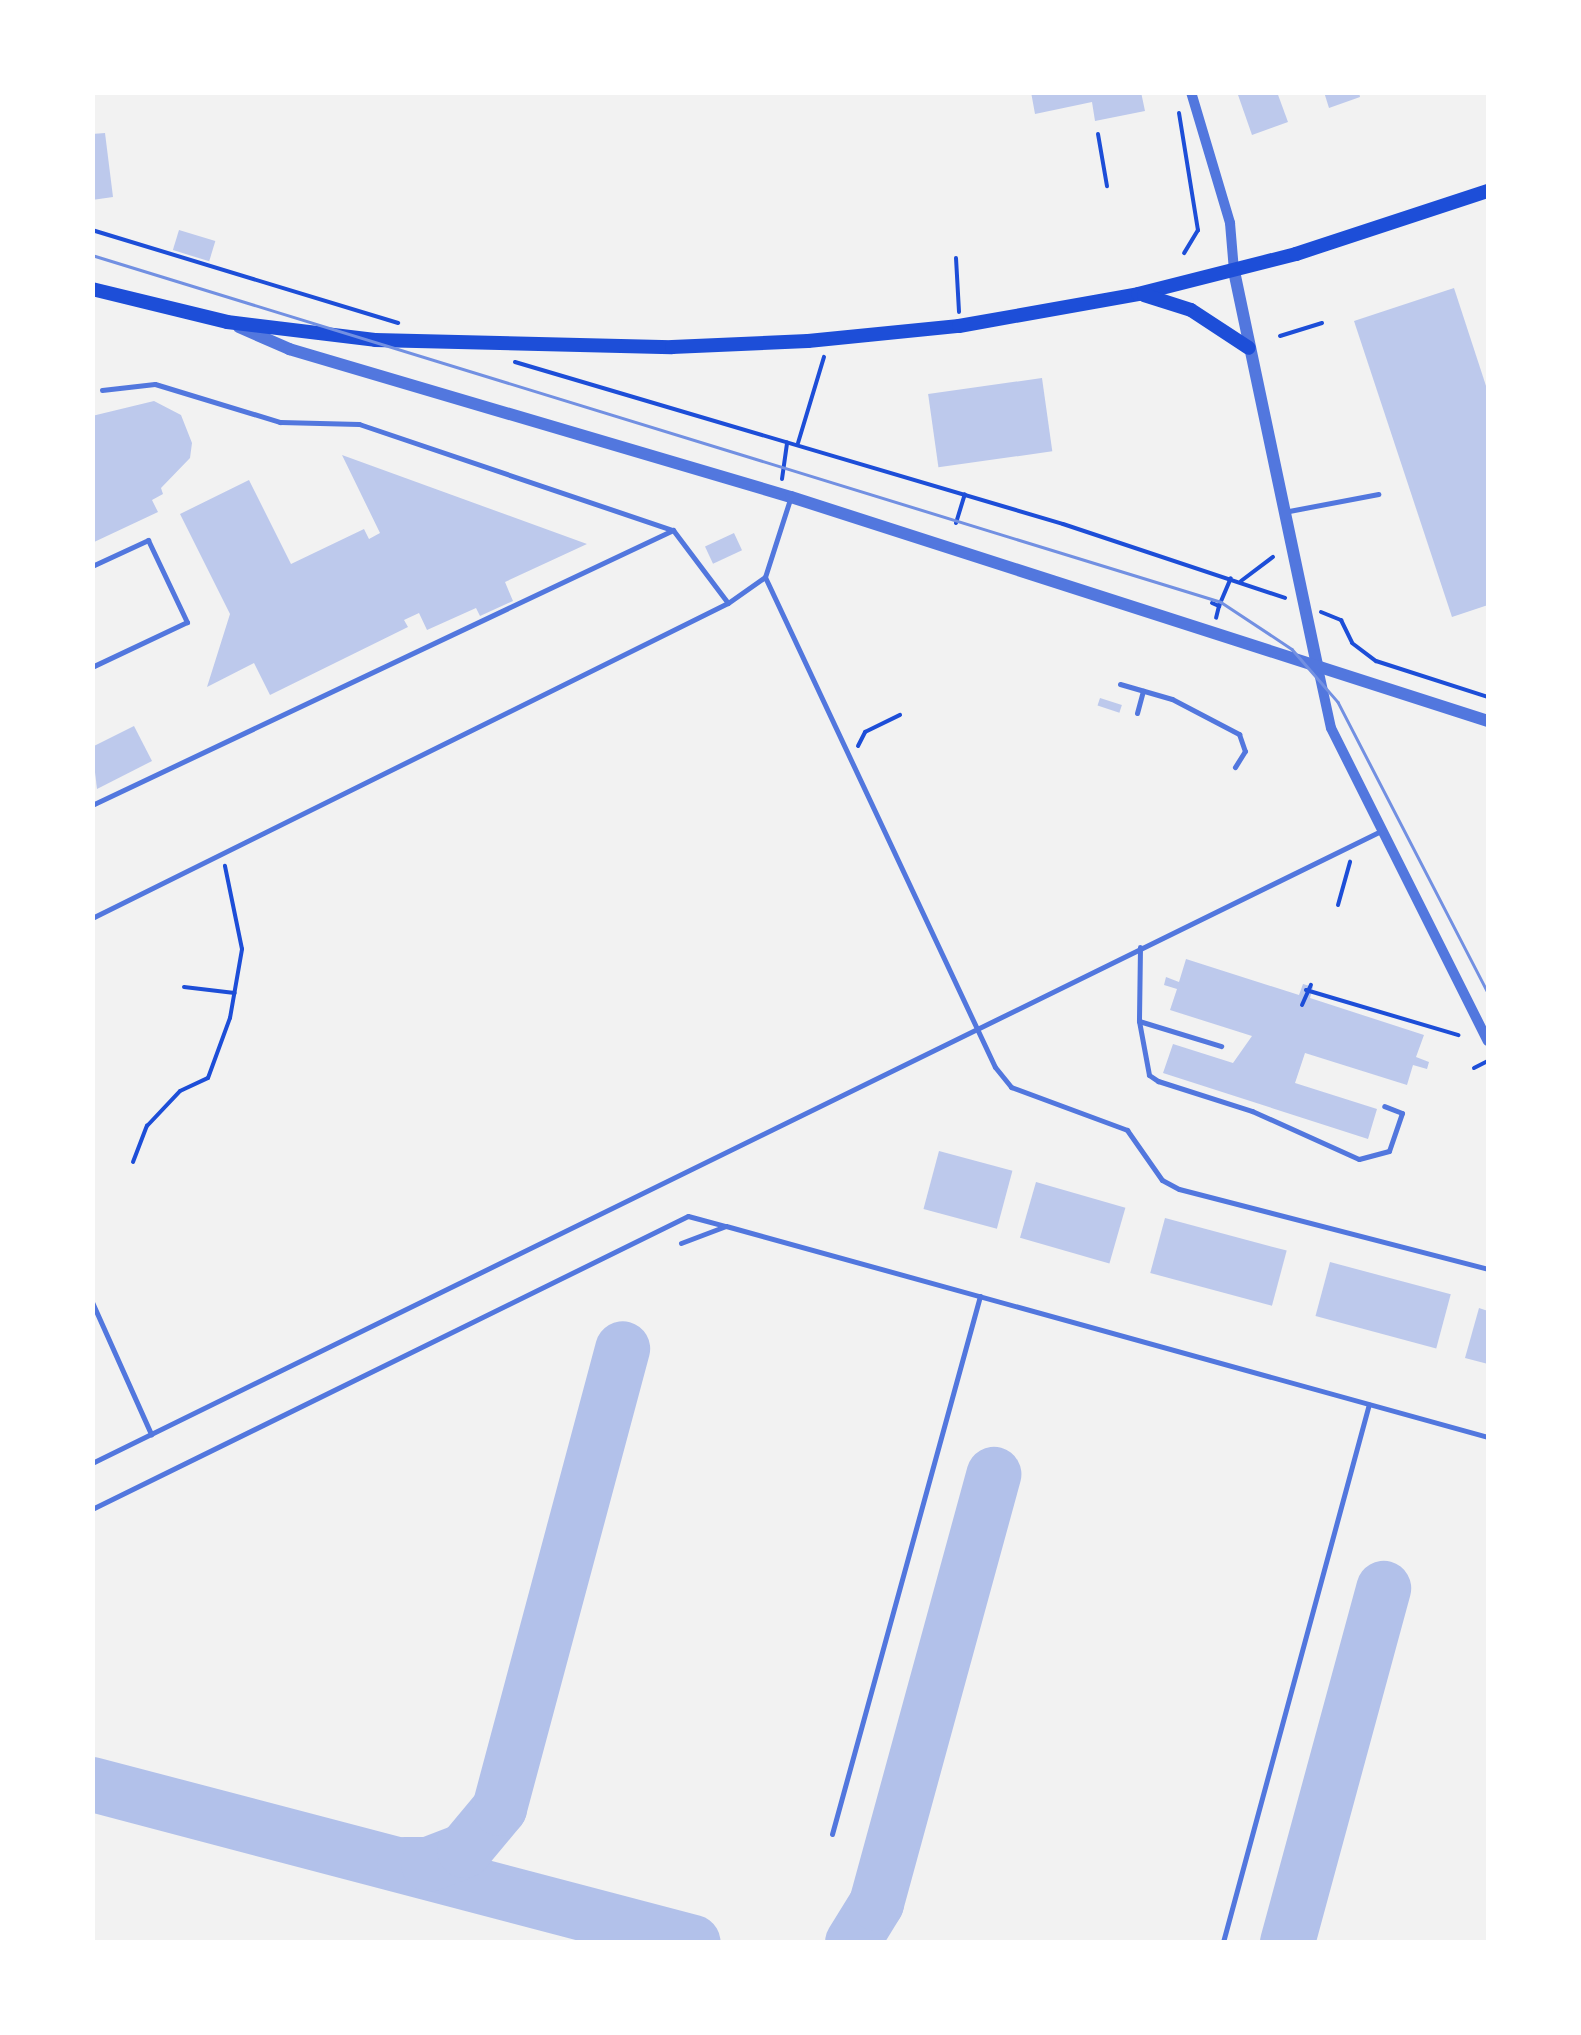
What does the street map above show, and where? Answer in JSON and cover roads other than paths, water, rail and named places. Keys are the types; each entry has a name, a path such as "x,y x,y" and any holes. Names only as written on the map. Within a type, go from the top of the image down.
{"main road":[{"path":"92,288 227,322 374,340 672,347 959,326 1138,294 1234,271 1488,192"},
{"path":"1138,294 1191,310 1249,348"}],"street":[{"path":"1191,92 1230,224 1234,271 1249,348 1331,728 1488,1042"},
{"path":"227,322 288,349 791,497 1488,721"}],"lane":[{"path":"102,390 124,382 155,384 280,422 360,424 672,530 728,604"},
{"path":"1286,512 1378,494"},
{"path":"92,918 728,604 765,577 791,497"},
{"path":"92,805 672,530"},
{"path":"92,566 148,540 187,622 92,667"},
{"path":"765,577 977,1026 1011,1088 1127,1130 1162,1180 1179,1189 1488,1268"},
{"path":"1120,684 1239,734 1245,751 1235,767"},
{"path":"1136,713 1143,691"},
{"path":"92,1462 1382,831"},
{"path":"1140,947 1139,1021 1149,1075 1158,1081 1252,1111 1360,1160 1389,1151 1402,1113 1384,1106"},
{"path":"1139,1021 1221,1046"},
{"path":"92,1509 688,1216 1488,1437"},
{"path":"680,1243 726,1226"},
{"path":"832,1834 980,1296"},
{"path":"92,1302 150,1434"},
{"path":"1222,1942 1368,1404"}],"tram line":[{"path":"92,255 1221,602 1292,649 1338,702 1488,993"}]}
